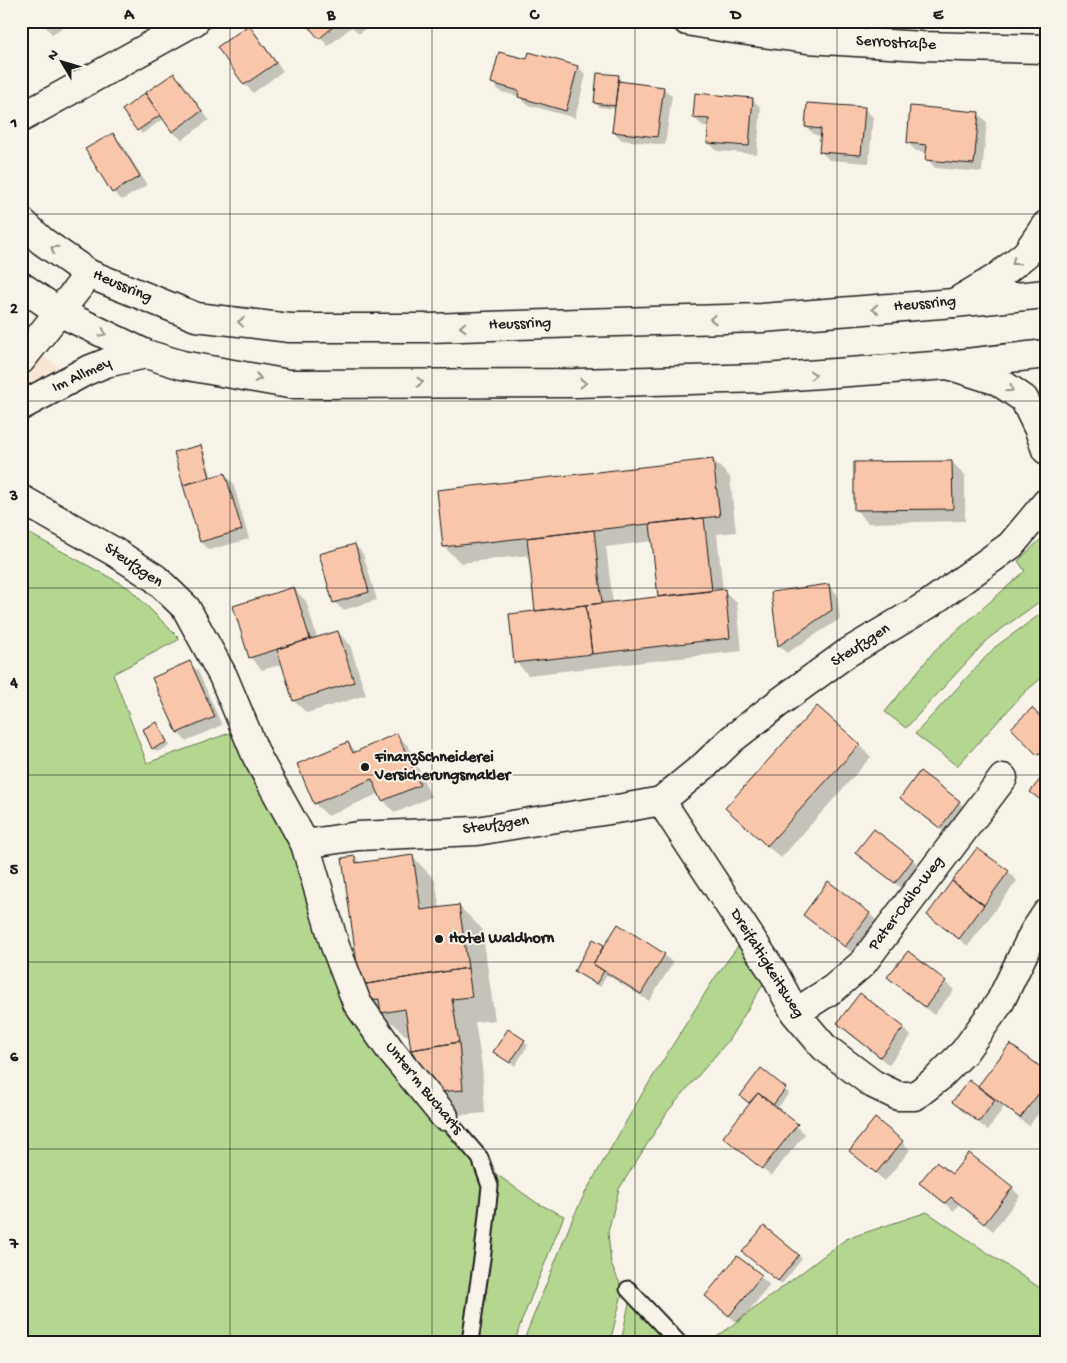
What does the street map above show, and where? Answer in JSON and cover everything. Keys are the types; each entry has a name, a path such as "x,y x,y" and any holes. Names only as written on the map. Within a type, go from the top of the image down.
{"street":[{"path":"21,118 195,21"},
{"name":"Serrostraße","path":"687,21 807,39 922,46 1046,48"},
{"name":"Heussring","path":"21,221 42,241 89,274 196,317 290,328 429,328 762,318 1046,294"},
{"path":"954,303 996,278 1026,254 1046,225"},
{"path":"21,360 89,274"},
{"path":"21,286 59,312 146,354 182,365 289,384 576,383 764,378 948,365 1046,354"},
{"name":"Im Allmey","path":"21,406 86,371 106,363 146,354"},
{"path":"948,365 998,381 1024,399 1046,450"},
{"name":"Steufzgen","path":"21,499 113,551 155,578 186,608 223,676 257,757 305,844 358,836 477,831 623,808 661,800 705,765 732,739 839,658 929,604 1011,545 1046,503"},
{"name":"Pater-Odilo-Weg","path":"795,1013 834,988 862,964 1003,778"},
{"name":"Dreifaltigkeitsweg","path":"661,800 775,975 795,1013 824,1047 873,1084 898,1096 915,1096 937,1079 964,1052 1000,1002 1034,932 1046,914"},
{"name":"Unter'm Bucharts","path":"305,844 335,946 357,1003 391,1051 444,1116"}],"lane":[{"name":"Unter'm Bucharts","path":"444,1116 480,1158 490,1186 470,1342"},
{"path":"628,1289 678,1342"}],"shaded area":[{"path":"21,340 74,378 21,427"}],"green space":[{"path":"21,529 129,588 180,639 113,674 147,763 235,731 297,846 330,947 474,1159 482,1186 478,1252 464,1342 87,1342 85,1340 84,1342 21,1342"},
{"path":"1046,534 1046,597 989,638 906,728 885,712 935,650 1025,571 1018,561"},
{"path":"1046,610 1046,674 1025,692 957,766 915,734 995,647"},
{"path":"744,938 769,975 728,1041 668,1111 619,1189 608,1232 611,1264 623,1290 610,1342 523,1342 572,1220 585,1193 642,1094 714,979"},
{"path":"489,1169 537,1203 564,1216 520,1325 515,1342 474,1342"},
{"path":"927,1212 1046,1292 1046,1342 710,1342 846,1239"},
{"path":"630,1298 672,1342 621,1342"}],"building":[{"path":"304,21 340,21 319,39"},
{"path":"249,25 276,63 244,85 217,47"},
{"path":"499,52 527,59 529,52 578,66 566,111 518,97 519,91 491,83"},
{"path":"174,73 202,111 172,132 145,93"},
{"path":"597,73 619,75 615,106 594,103"},
{"path":"618,81 664,87 657,137 612,132"},
{"path":"145,93 160,115 137,131 122,110"},
{"path":"695,93 753,98 749,146 707,143 709,119 693,118"},
{"path":"807,103 865,107 861,155 819,152 821,129 805,127"},
{"path":"910,106 979,112 974,164 925,160 927,145 907,143"},
{"path":"113,133 140,176 112,193 85,149"},
{"path":"201,445 210,478 183,485 174,452"},
{"path":"713,459 720,516 443,547 437,490"},
{"path":"952,461 953,509 854,510 854,462"},
{"path":"225,473 242,530 200,542 183,485"},
{"path":"704,518 712,591 658,597 650,524"},
{"path":"594,530 602,603 535,611 527,538"},
{"path":"355,544 369,592 333,603 319,554"},
{"path":"829,584 832,610 778,646 771,592"},
{"path":"294,587 310,639 249,658 233,606"},
{"path":"725,589 730,638 592,654 586,605"},
{"path":"586,605 592,654 514,663 509,614"},
{"path":"338,631 354,682 293,701 277,649"},
{"path":"190,661 215,717 177,733 152,678"},
{"path":"817,706 860,744 767,846 725,808"},
{"path":"1032,708 1046,723 1046,747 1037,755 1011,728"},
{"path":"157,722 167,742 152,749 143,729"},
{"path":"397,733 420,785 382,801 372,779 314,804 297,764 348,742 353,753"},
{"path":"920,771 960,801 940,828 900,798"},
{"path":"1046,772 1046,804 1030,792"},
{"path":"874,829 913,859 895,883 855,853"},
{"path":"977,848 1009,871 984,905 952,881"},
{"path":"413,855 421,910 459,905 468,968 360,985 342,858 355,856 356,863"},
{"path":"828,881 870,913 845,947 803,915"},
{"path":"952,881 984,905 959,939 927,915"},
{"path":"618,924 665,954 641,994 593,964"},
{"path":"593,939 604,945 593,964 604,971 596,984 574,971"},
{"path":"908,951 946,981 925,1007 887,977"},
{"path":"468,968 472,997 452,999 459,1042 411,1050 405,1009 381,1013 379,999 363,1001 360,985"},
{"path":"860,993 904,1027 880,1057 837,1023"},
{"path":"508,1029 525,1040 510,1063 493,1052"},
{"path":"459,1042 463,1090 437,1092 411,1050"},
{"path":"1010,1044 1046,1071 1046,1084 1020,1118 978,1086"},
{"path":"761,1068 786,1088 773,1105 758,1093 749,1103 740,1096"},
{"path":"969,1080 995,1100 979,1122 952,1102"},
{"path":"758,1093 798,1124 762,1169 723,1137"},
{"path":"875,1118 903,1141 876,1173 849,1151"},
{"path":"969,1153 1013,1187 984,1224 951,1197 945,1203 919,1183 936,1162 952,1174"},
{"path":"764,1226 799,1255 778,1281 742,1252"},
{"path":"737,1256 762,1275 729,1316 705,1296"}],"place":[{"name":"FinanzSchneiderei Versicherungsmakler","path":"365,767"},
{"name":"Hotel Waldhorn","path":"439,939"}]}
